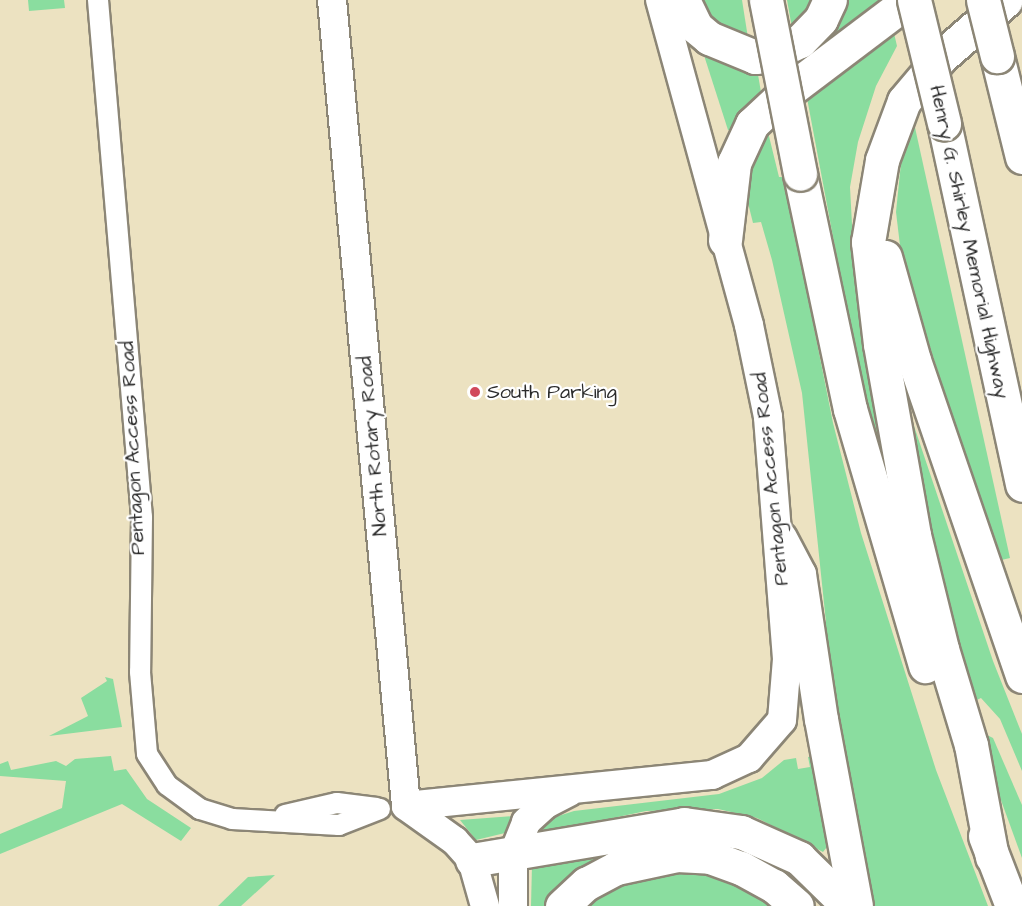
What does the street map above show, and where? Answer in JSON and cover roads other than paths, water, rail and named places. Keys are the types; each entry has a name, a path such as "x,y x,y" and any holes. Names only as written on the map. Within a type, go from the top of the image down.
{"highway":[{"path":"683,0 696,27 709,38 755,57 771,55 800,41 821,19 830,0"},
{"path":"766,0 832,337 870,484 935,699 1012,906"},
{"path":"725,240 734,163 752,124 782,96 912,0"},
{"name":"Henry G. Shirley Memorial Highway","path":"912,0 944,123 1022,485"},
{"path":"982,0 1022,157"},
{"path":"992,857 971,745 927,592 891,410 868,261 888,139 914,86 956,42 1006,0"},
{"path":"879,184 882,239 902,321 1022,676"},
{"path":"780,538 799,574 821,719 856,906"},
{"path":"472,860 513,855 632,830 684,824 741,832 799,858 848,906"},
{"path":"562,906 586,884 616,868 677,855 710,857 741,868 774,886 797,906"}],"street":[{"name":"Pentagon Access Road","path":"98,0 142,517 140,672 147,754 167,785 200,809 232,819 264,820 337,803 393,807 712,775 749,758 774,732 782,720 787,690 780,538 757,356 660,0"},
{"name":"North Rotary Road","path":"332,0 402,762 393,807"},
{"path":"402,762 422,785 446,801"},
{"name":"Pentagon Access Road","path":"513,855 526,822 535,811 559,796 589,787"},
{"path":"393,807 455,841 472,860 485,906"},
{"path":"513,855 513,906"}],"place":[{"name":"South Parking","path":"475,392"}]}
